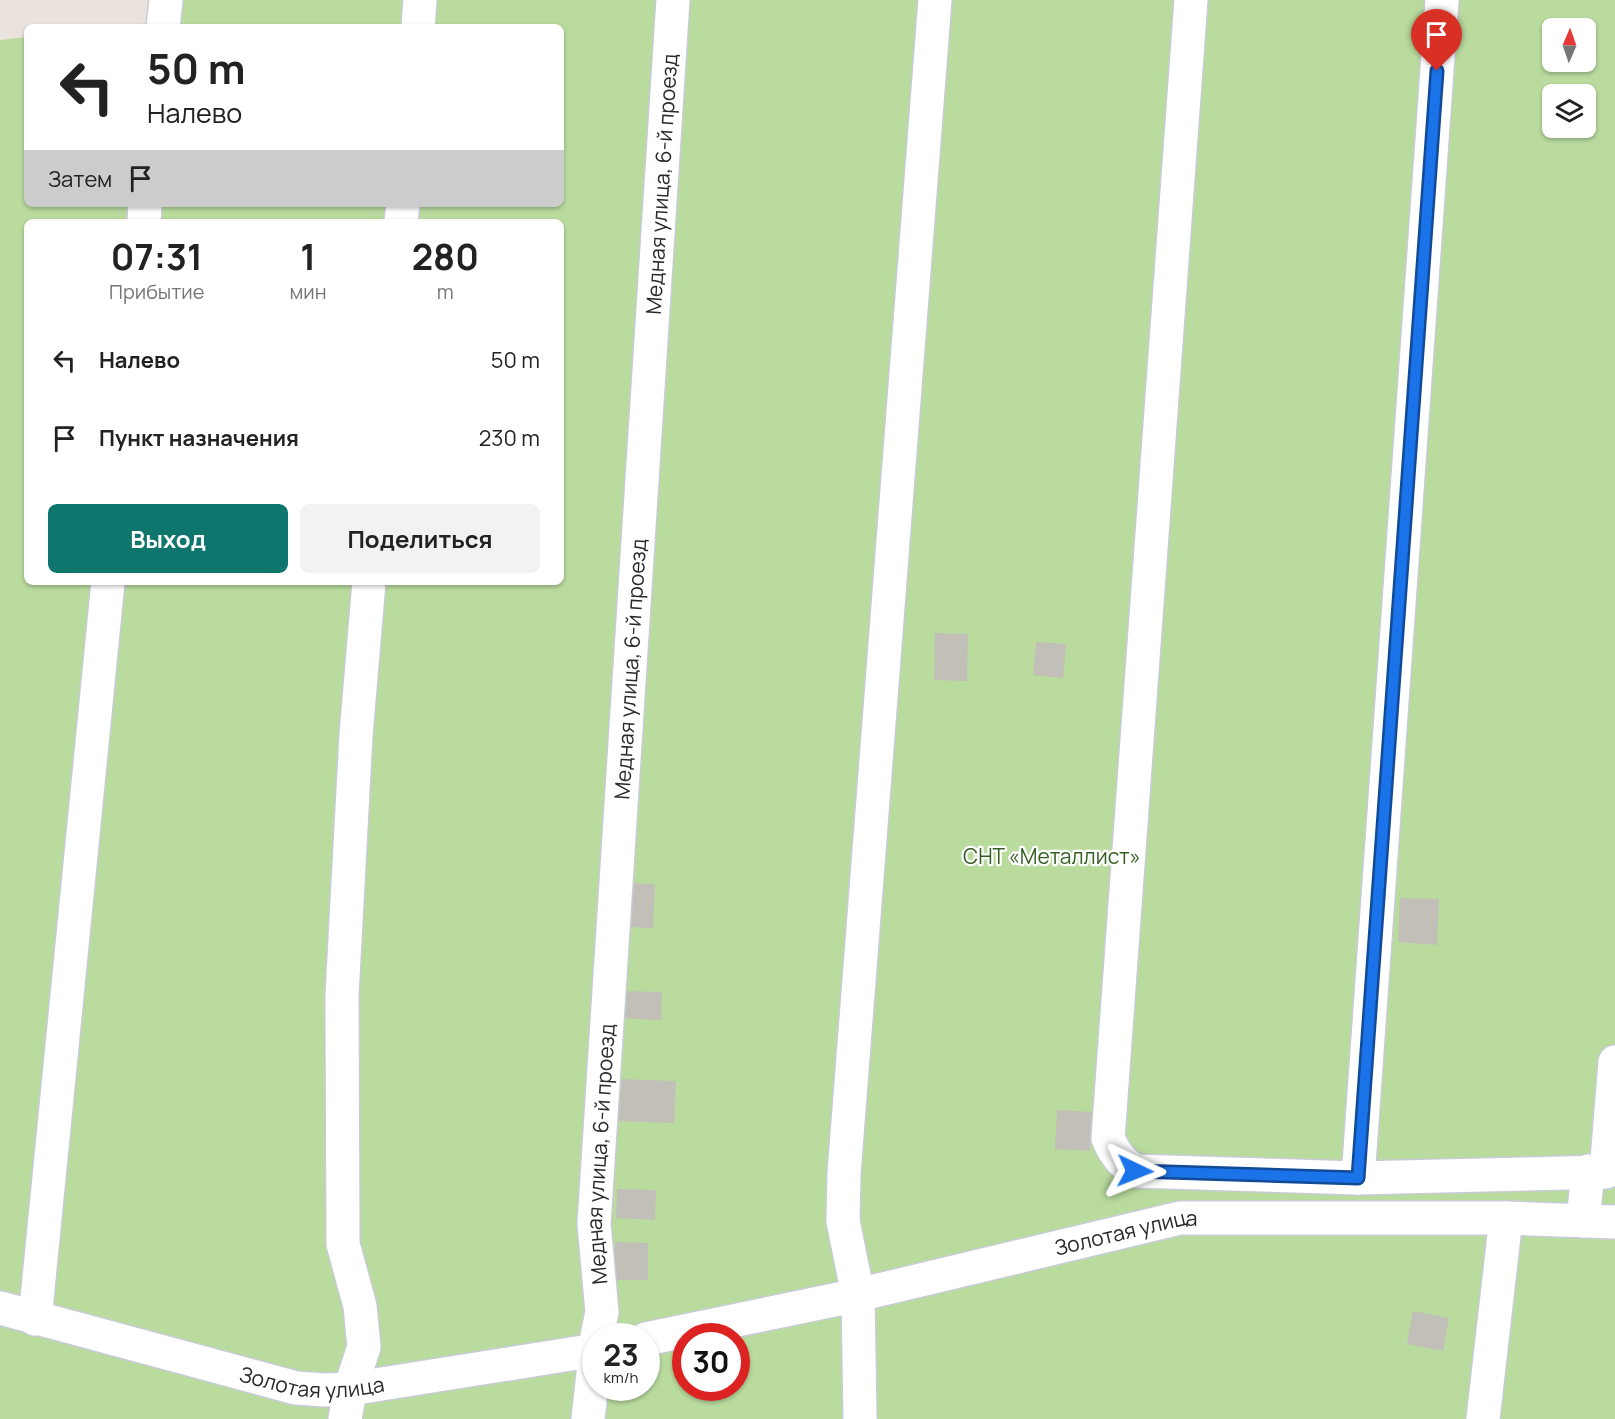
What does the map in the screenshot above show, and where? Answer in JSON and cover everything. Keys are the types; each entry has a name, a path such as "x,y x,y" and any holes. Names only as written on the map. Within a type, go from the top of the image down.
{"street":[{"path":"163,24 166,0"},
{"path":"418,24 420,0"},
{"name":"Медная улица, 6-й проезд","path":"600,1323 602,1312 594,1224 673,0"},
{"path":"860,1419 858,1295 843,1221 844,1174 935,0"},
{"path":"1191,0 1108,1138 1113,1150 1123,1163 1135,1171 1358,1178 1603,1172"},
{"path":"1358,1178 1442,0"},
{"path":"35,1319 108,585"},
{"path":"348,1404 364,1347 360,1306 343,1244 342,994 356,735 369,585"},
{"path":"1583,1221 1603,1172 1615,1062"},
{"name":"Золотая улица","path":"660,1336 858,1295 1180,1218 1506,1218 1615,1222"},
{"path":"1483,1419 1506,1218"},
{"name":"Золотая улица","path":"0,1308 296,1388 325,1390 348,1404 582,1351"},
{"path":"588,1419 590,1401"}],"green space":[{"name":"СНТ «Металлист»","path":"184,0 1615,0 1615,1419 0,1419 0,40 24,37 24,207 564,207 564,24 141,24 150,23"}],"building":[{"path":"935,633 968,634 967,681 934,680"},
{"path":"1036,642 1066,644 1063,678 1033,675"},
{"path":"627,883 655,884 653,928 626,927"},
{"path":"1400,898 1439,899 1437,945 1398,942"},
{"path":"619,991 662,992 661,1020 618,1018"},
{"path":"618,1079 676,1081 674,1123 616,1121"},
{"path":"1057,1110 1092,1112 1090,1151 1055,1149"},
{"path":"617,1189 656,1190 655,1220 616,1218"},
{"path":"615,1242 648,1243 648,1280 614,1280"},
{"path":"1413,1311 1449,1318 1443,1351 1407,1344"}],"route":[{"path":"1135,1171 1358,1178 1437,71"}]}
